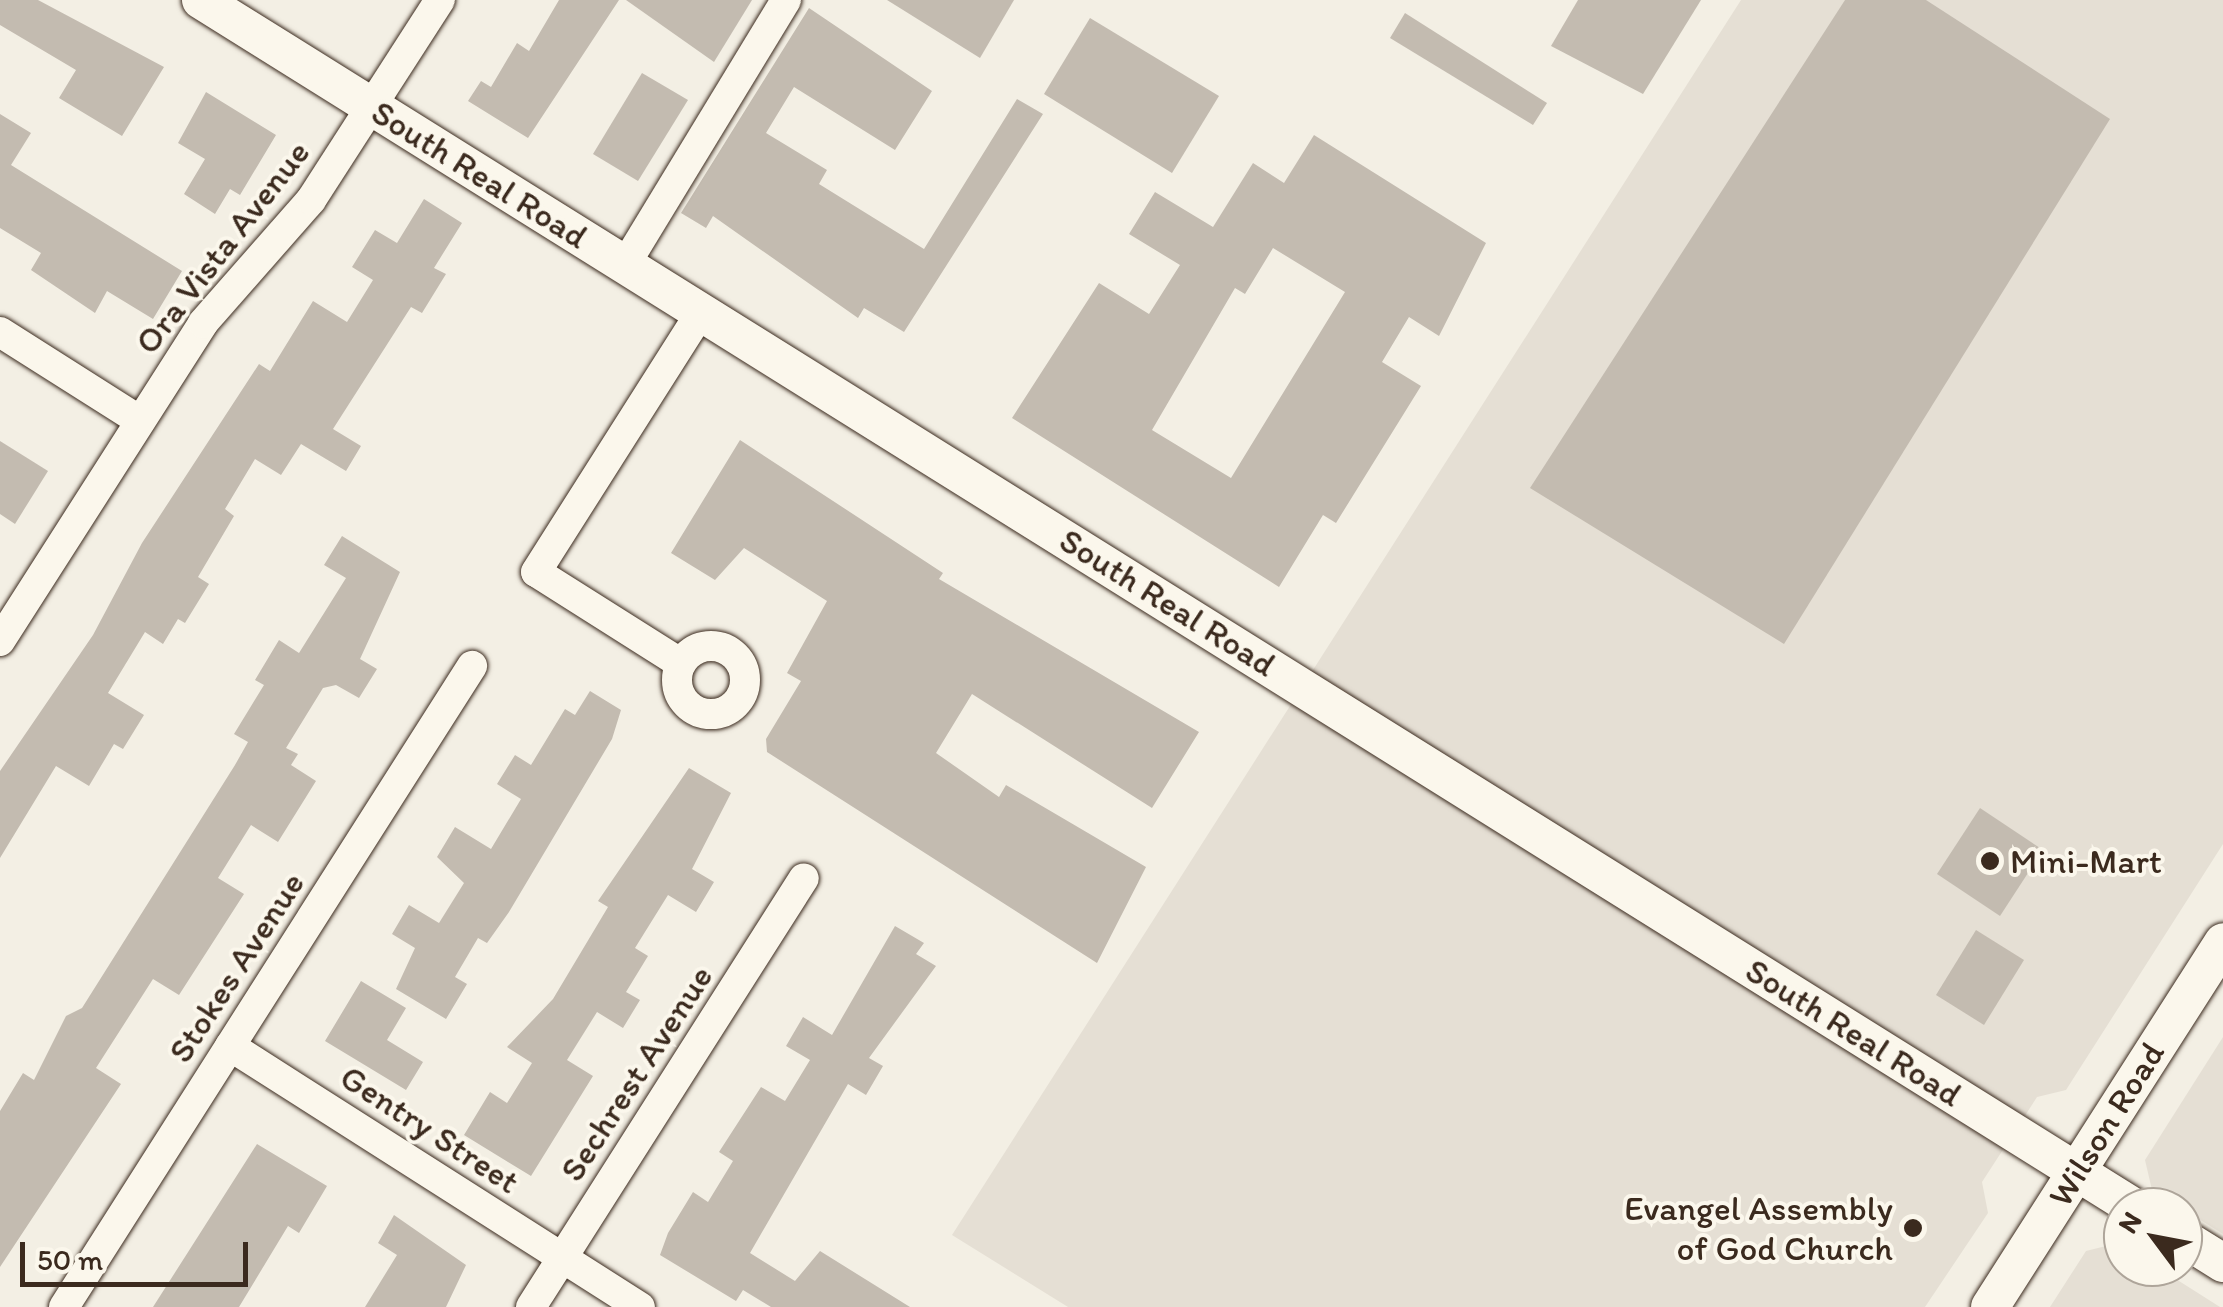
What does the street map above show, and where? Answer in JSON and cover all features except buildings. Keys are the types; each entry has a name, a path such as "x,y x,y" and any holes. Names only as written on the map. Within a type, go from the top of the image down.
{"street":[{"name":"South Real Road","path":"201,0 2103,1189"},
{"name":"Ora Vista Avenue","path":"0,641 212,310 311,200 440,0"},
{"path":"625,265 786,0"},
{"path":"680,664 536,572 701,312"},
{"path":"0,332 140,421"},
{"name":"Stokes Avenue","path":"64,1307 472,666"},
{"name":"Sechrest Avenue","path":"531,1307 804,878"},
{"name":"Wilson Road","path":"1990,1307 2223,942"},
{"name":"Gentry Street","path":"230,1046 640,1307"}],"shaded area":[{"path":"1741,0 2223,0 2223,844 2066,1090 2037,1097 1982,1182 1988,1213 1925,1307 1068,1307 952,1235"},
{"path":"2223,1037 2223,1234 2203,1222 2203,1187 2151,1187 2145,1160"},
{"path":"2103,1247 2103,1287 2188,1287 2220,1307 2050,1307 2086,1251"}],"place":[{"name":"Mini-Mart","path":"1990,861"},
{"name":"Evangel Assembly of God Church","path":"1913,1228"}]}
